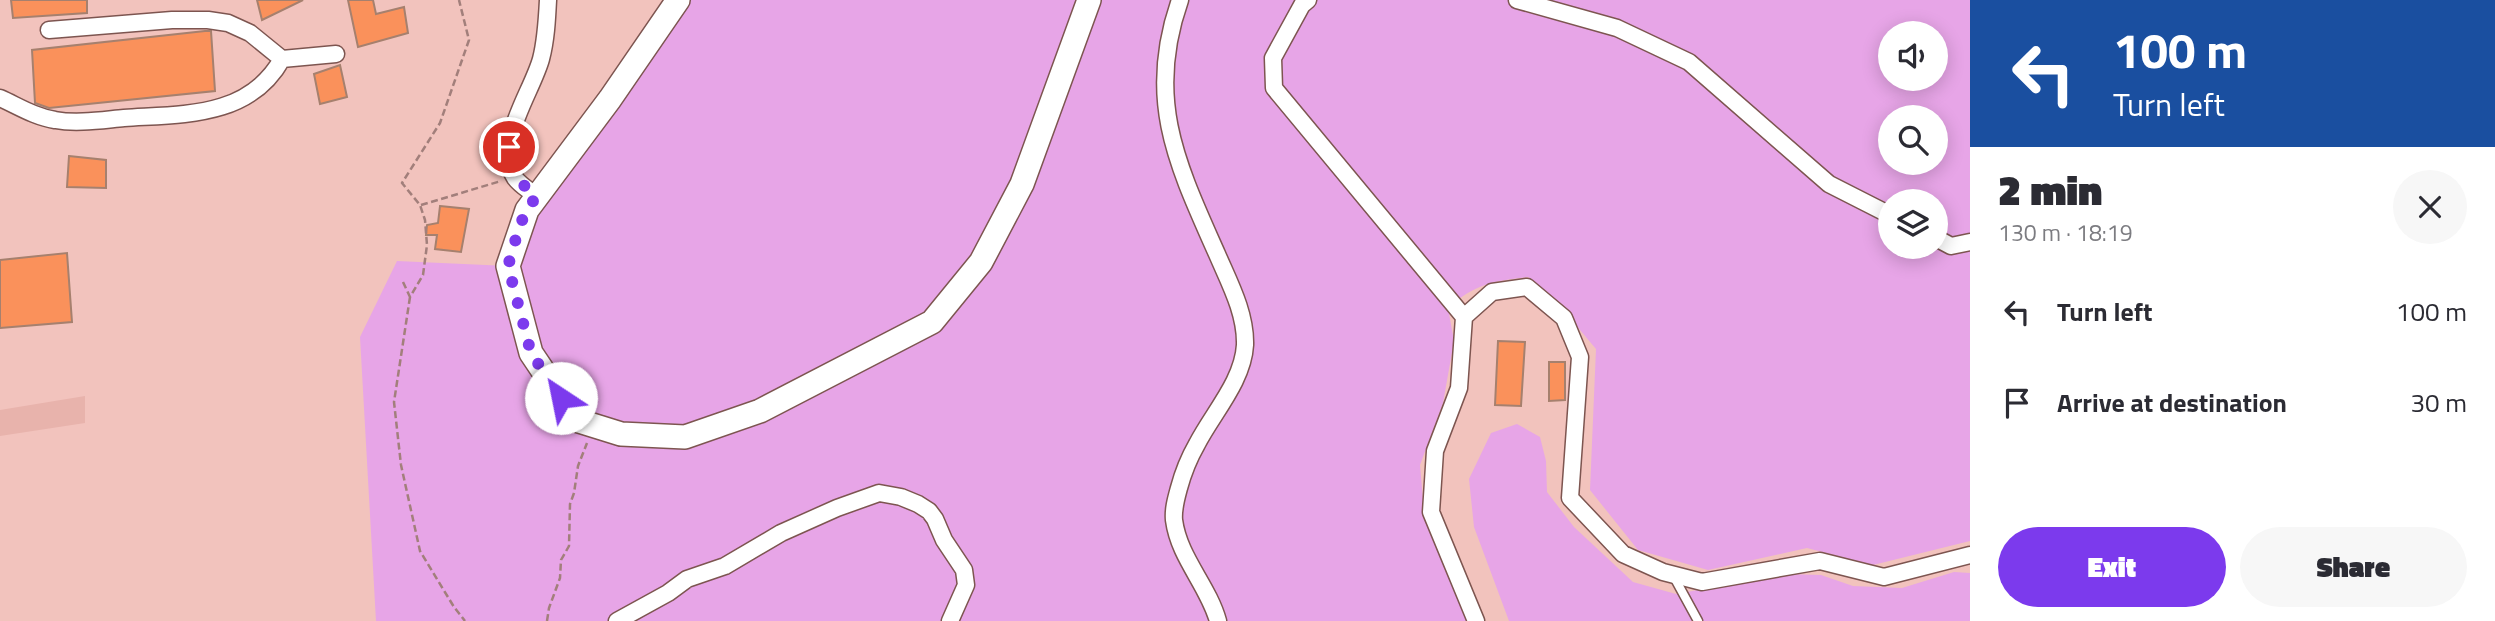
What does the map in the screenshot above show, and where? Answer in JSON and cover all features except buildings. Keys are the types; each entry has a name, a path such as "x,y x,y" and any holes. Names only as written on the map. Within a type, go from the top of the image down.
{"street":[{"path":"536,196 515,177 509,159 512,133 540,62 548,0"},
{"path":"678,0 610,99 536,196 520,224 508,266 531,353 576,420 621,434 685,437 760,411 932,322 981,262 1022,184 1089,0"},
{"path":"1180,0 1171,25 1164,70 1168,121 1186,180 1239,307 1245,344 1236,376 1196,445 1182,479 1174,513 1185,557 1210,600 1218,621"},
{"path":"1308,0 1302,5 1273,58 1274,88 1464,317 1459,388 1435,451 1431,512 1476,621"},
{"path":"1517,0 1617,28 1689,62 1829,184 1878,209"},
{"path":"48,30 172,20 208,20 228,23 250,33 282,59 336,54"},
{"path":"0,98 39,116 68,122 204,113 227,106 257,89 273,75 282,59"},
{"path":"1948,244 1970,242"},
{"path":"1464,317 1492,292 1527,286 1564,317 1580,357 1570,498 1623,554 1673,575 1702,582 1820,561 1884,578 1970,555"},
{"path":"617,621 668,593 687,579 725,566 788,530 879,493 901,497 929,511 964,570 966,585 950,621"}],"lane":[{"path":"1673,575 1698,621"}],"path":[{"path":"459,0 468,40 440,123 402,183 420,205 425,220 427,245 423,275 410,297 394,402 401,465 420,551 454,607 466,621"},
{"path":"420,205 515,177"},
{"path":"402,282 410,297"},
{"path":"547,621 549,607 560,578 561,561 569,546 570,504 578,466 587,441"}],"shaded area":[{"path":"678,0 1970,0 1970,541 1873,565 1807,548 1708,570 1638,550 1590,490 1596,349 1559,305 1528,277 1485,285 1448,308 1454,341 1443,403 1420,465 1424,512 1473,621 376,621 360,337 397,261 508,266 517,236"},
{"path":"85,396 85,423 0,436 0,410"},
{"path":"1517,424 1540,437 1546,461 1547,492 1574,527 1633,582 1676,594 1785,574 1821,575 1853,586 1902,588 1954,572 1970,573 1970,621 1509,621 1474,527 1469,479 1491,433"}],"route":[{"path":"509,147 509,159 515,177 536,196 520,224 508,266 531,353 561,398"}]}
